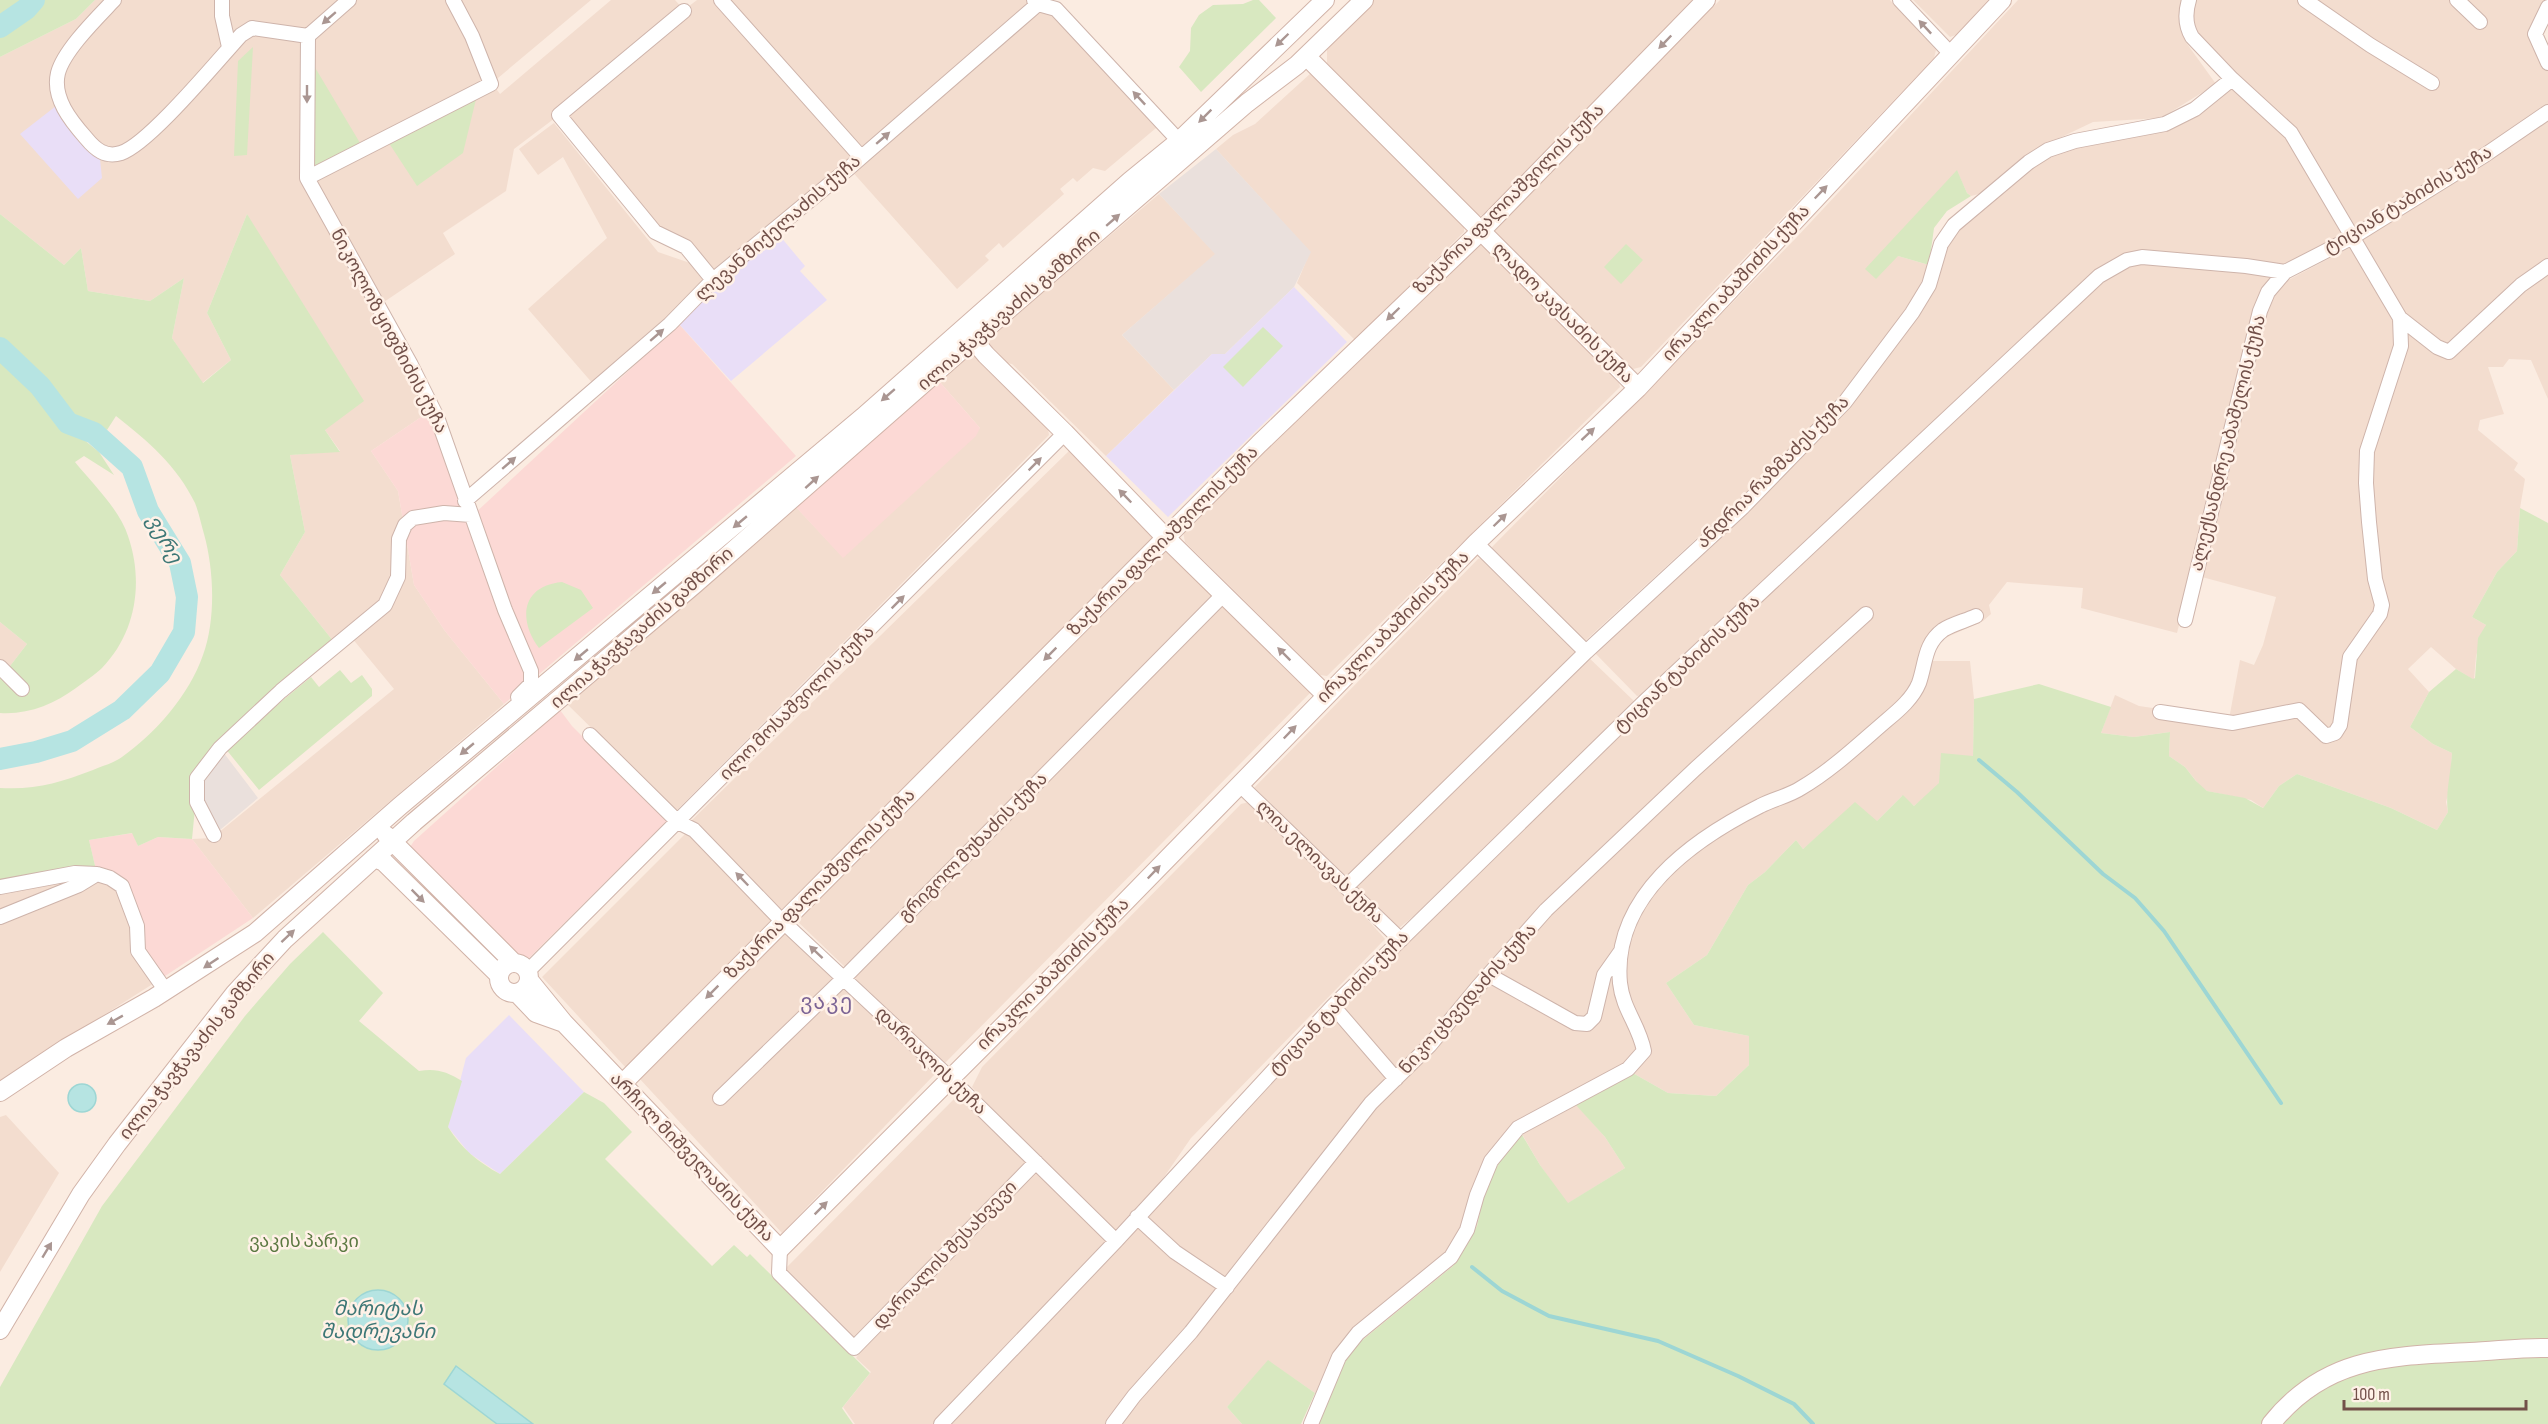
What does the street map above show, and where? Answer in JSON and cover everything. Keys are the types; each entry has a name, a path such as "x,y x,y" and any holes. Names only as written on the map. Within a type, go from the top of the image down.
{"street":[{"path":"114,0 76,42 58,73 60,99 70,119 96,149 104,154 120,154 137,144 169,114 241,35 252,28 308,36 349,0"},
{"path":"222,0 222,16 230,47"},
{"path":"307,178 491,84 472,36 453,0"},
{"path":"721,0 861,157"},
{"name":"ილია ჭავჭავაძის გამზირი","path":"0,1330 81,1194 201,1035 259,965 374,858 695,584 968,334 1130,181 1179,141 1325,0"},
{"name":"ილია ჭავჭავაძის გამზირი","path":"0,1092 66,1048 166,991 255,933 512,711 1247,103 1308,58 1364,0"},
{"name":"ზაქარია ფალიაშვილის ქუჩა","path":"622,1084 1258,444 1481,231 1706,0"},
{"path":"1900,0 1951,54"},
{"name":"ირაკლი აბაშიძის ქუჩა","path":"780,1249 1476,543 1638,388 2002,0"},
{"path":"2189,0 2186,17 2187,29 2192,37 2232,79 2291,133 2400,318 2437,347 2449,352 2521,285 2548,266"},
{"path":"2305,0 2370,45 2432,83"},
{"path":"2457,0 2480,22"},
{"path":"1036,2 1056,9 1179,141"},
{"name":"ლევან მიქელაძის ქუჩა","path":"465,501 670,324 713,280 861,157 1036,2"},
{"path":"2548,7 2535,34 2548,63"},
{"path":"684,11 559,115 655,232 686,247 713,280"},
{"name":"ნიკოლოზ ყიფშიძის ქუჩა","path":"308,36 307,178 445,435 465,501 505,610 531,671"},
{"name":"ლადო კავსაძის ქუჩა","path":"1308,58 1638,388"},
{"name":"ანდრია რაზმაძეს ქუჩა","path":"1346,887 1586,652 1743,507 1845,402 1912,313 1929,285 1941,244 1954,225 2029,162 2048,150 2075,141 2165,124 2195,109 2232,79"},
{"name":"ტიციან ტაბიძის ქუჩა","path":"941,1424 1116,1241 1333,1006 1674,674 2106,272 2127,260 2142,257 2246,266 2285,272 2353,237 2485,155 2548,112"},
{"name":"ალექსანდრე აბაშელის ქუჩა","path":"2185,620 2260,311 2268,292 2285,272"},
{"path":"2160,712 2206,721 2233,723 2299,710 2326,736 2335,733 2340,725 2350,657 2380,614 2382,605 2375,579 2369,522 2366,483 2367,451 2401,346 2400,318"},
{"path":"968,334 993,363 1065,433 1166,538 1326,695"},
{"name":"ილო მოსაშვილის ქუჩა","path":"522,977 1065,433"},
{"path":"214,835 197,802 198,778 220,748 281,691 385,605 398,577 399,539 405,525 413,518 444,513 471,515"},
{"path":"1476,543 1586,652"},
{"name":"გრიგოლ მუხაძის ქუჩა","path":"720,1098 843,978 1224,594"},
{"name":"ნიკო ცხვედაძის ქუჩა","path":"1113,1424 1134,1396 1191,1332 1371,1103 1430,1045 1489,975 1561,897 1694,770 1866,614"},
{"path":"1311,1424 1339,1357 1352,1341 1451,1257 1467,1230 1477,1195 1491,1161 1518,1128 1628,1069 1644,1051 1640,1032 1626,1010 1620,983 1621,951 1630,922 1649,887 1688,849 1759,806 1801,788 1851,750 1903,706 1918,683 1923,660 1937,635 1945,629 1976,616"},
{"path":"0,667 22,689"},
{"path":"531,671 543,678 556,676"},
{"path":"512,711 517,698 531,684 531,671"},
{"name":"დარიალის ქუჩა","path":"590,735 678,822 694,830 783,921 950,1078 1116,1241"},
{"name":"ლია ელიავას ქუჩა","path":"1239,784 1401,940"},
{"name":"არჩილ მიშველაძის ქუჩა","path":"369,834 384,833 394,841 780,1249 779,1273 854,1348"},
{"path":"374,858 384,862 499,975 503,989 522,977 504,966 499,975"},
{"path":"0,887 75,873 97,874 111,878 122,886 137,926 138,951 166,991"},
{"path":"0,917 79,885 97,874"},
{"path":"1489,975 1527,994 1575,1023 1587,1024 1594,1017 1604,975 1621,951"},
{"path":"1333,1006 1396,1079"},
{"name":"დარიალის შესახვევი","path":"854,1348 1036,1162"},
{"path":"1137,1217 1175,1252 1227,1287"},
{"path":"2271,1424 2299,1394 2323,1377 2367,1362 2420,1354 2548,1348"}],"shaded area":[{"path":"95,0 591,0 492,83 500,94 611,0 675,0 684,10 697,0 1034,0 1056,9 1162,123 1105,171 1093,168 1077,182 1073,178 1060,189 1064,194 1003,248 999,243 985,256 989,260 957,289 849,168 713,280 686,247 655,232 559,115 514,149 506,191 443,233 455,254 378,306 433,409 371,451 398,491 414,585 445,631 504,704 253,918 192,839 212,838 394,689 347,632 334,642 280,575 305,532 290,455 340,451 325,430 247,214 207,313 231,360 202,383 172,338 184,278 150,301 88,291 81,248 64,265 0,214 0,57 76,19"},
{"path":"1374,0 1698,0 1484,216 1475,215 1327,63 1327,47"},
{"path":"1720,0 1890,0 1936,50 1934,58 1641,367 1629,370 1494,235 1494,228"},
{"path":"1913,0 1988,0 1956,35 1950,37"},
{"path":"2018,0 2182,0 2185,41 2216,84 2161,118 2093,122 2047,144 1983,193 1971,196 1967,193 1957,171 1898,256 1929,265 1911,305 1866,367 1794,449 1586,640 1582,641 1492,551 1492,547 1796,238"},
{"path":"2189,0 2545,0 2529,28 2535,34 2548,63 2548,112 2353,237 2291,133 2192,37"},
{"path":"1311,73 1464,227 1464,232 1355,340 1297,283 1310,252 1216,149 1233,135 1255,124"},
{"path":"2232,87 2288,134 2347,233 2288,268 2133,253 1644,695 1637,696 1594,652 1849,404 1954,230 2048,151 2171,125"},
{"path":"56,106 100,159 102,178 78,199 20,134"},
{"path":"2548,120 2548,399 2531,360 2509,359 2503,367 2488,367 2504,414 2480,420 2478,430 2518,463 2514,470 2525,479 2517,551 2497,572 2472,617 2486,625 2476,656 2474,680 2456,669 2431,647 2408,669 2429,692 2410,727 2433,744 2452,753 2450,787 2446,802 2448,812 2437,830 2391,808 2297,774 2279,786 2263,808 2251,800 2207,791 2201,787 2185,767 2169,756 2170,732 2134,737 2101,733 2115,695 2139,706 2229,719 2240,660 2254,665 2263,645 2276,597 2202,577 2264,311 2275,287 2349,248"},
{"path":"554,123 658,252 690,263 710,284 594,385 528,309 607,238 563,157 538,175 519,149"},
{"path":"1216,149 1311,252 1294,287 1225,354 1212,354 1174,390 1122,335 1215,254 1159,194"},
{"path":"1159,194 1216,254 1122,335 1174,390 1106,456 1012,364 1002,362 984,342"},
{"path":"780,236 805,266 800,271 827,300 731,381 679,324 716,285"},
{"path":"1473,244 1485,244 1619,383 1620,387 1327,676 1320,675 1185,542 1183,532"},
{"path":"2139,261 2282,274 2264,296 2177,633 2081,608 2083,588 2007,582 1989,605 1991,614 1983,621 1945,638 1934,650 1929,661 1970,661 1974,699 1973,756 1914,806 1902,796 1877,821 1828,828 1803,849 1796,840 1765,872 1748,885 1707,955 1666,983 1694,1025 1749,1036 1749,1065 1716,1096 1668,1093 1631,1072 1576,1104 1605,1137 1625,1168 1567,1204 1522,1134 1486,1185 1477,1226 1453,1266 1354,1347 1326,1398 1268,1361 1227,1407 1242,1424 943,1424 1275,1070 1564,788 1823,544 2097,280"},
{"path":"1294,287 1347,342 1168,517 1106,456 1212,354 1225,354"},
{"path":"679,324 796,456 504,704 445,631 414,585 398,491 371,451 433,409 473,515"},
{"path":"972,352 978,355 1048,429 1049,435 676,811 566,703 794,505 843,557 980,428 939,381"},
{"path":"939,381 980,428 976,436 843,558 794,505"},
{"path":"1070,450 1158,540 783,914 692,820"},
{"path":"1168,547 1217,594 846,968 795,919"},
{"path":"1484,557 1577,650 1350,875 1342,874 1253,789 1478,559"},
{"path":"1224,603 1311,692 944,1064 854,977"},
{"path":"0,622 27,644 0,679"},
{"path":"1585,654 1635,702 1399,928 1350,884"},
{"path":"560,710 572,726 667,821 525,962 410,847"},
{"path":"220,748 258,798 214,835 197,802 197,778"},
{"path":"1249,802 1343,892 1385,939 1191,1138 1137,1216 1117,1237 1038,1160 972,1087 982,1067 1241,804"},
{"path":"133,833 138,846 158,837 192,839 253,918 159,980 138,951 127,897 97,874 89,840"},
{"path":"686,833 776,920 627,1069 542,977"},
{"path":"75,873 110,878 159,980 0,1081 0,887"},
{"path":"786,928 935,1074 782,1233 639,1078"},
{"path":"509,1015 584,1092 500,1174 469,1153 448,1127 466,1058"},
{"path":"959,1094 1030,1165 854,1344 783,1271"},
{"path":"6,1115 59,1173 0,1272 0,1117"},
{"path":"1034,1165 1114,1242 941,1424 855,1424 843,1407 871,1372 856,1358 903,1297"}],"green space":[{"path":"0,0 95,0 76,19 0,57"},
{"path":"1259,0 1276,18 1201,92 1179,67 1190,51 1191,28 1199,15 1213,5 1243,4"},
{"path":"253,47 247,155 234,156 238,61"},
{"path":"307,54 363,148 307,178"},
{"path":"478,91 463,153 417,186 385,137"},
{"path":"1957,170 1967,193 1971,196 1947,211 1934,228 1929,265 1898,256 1876,279 1865,269"},
{"path":"0,214 64,265 81,248 88,291 150,301 184,278 172,338 203,383 231,360 207,313 247,214 364,401 325,430 340,452 290,455 305,532 280,575 334,642 198,778 192,839 158,837 138,846 132,833 89,840 97,874 0,887 0,788 36,787 81,775 119,759 147,737 180,699 197,670 210,626 212,579 198,511 188,490 171,466 116,416 107,430 72,415 46,383 0,337"},
{"path":"1626,244 1643,260 1621,284 1604,267"},
{"path":"1263,327 1283,346 1243,387 1223,367"},
{"path":"0,356 46,402 56,425 83,439 99,452 114,475 84,456 75,462 105,497 124,526 133,553 136,589 134,606 123,639 102,668 68,694 50,703 31,710 10,713 0,713 0,679 27,644 0,622"},
{"path":"2520,508 2548,523 2548,1424 2283,1424 2326,1382 2356,1358 2341,1362 2303,1382 2281,1401 2262,1424 1316,1424 1340,1365 1354,1347 1453,1266 1477,1226 1486,1185 1511,1142 1521,1133 1540,1165 1568,1203 1625,1168 1605,1137 1575,1104 1631,1072 1668,1093 1716,1096 1749,1065 1749,1036 1694,1025 1666,983 1707,955 1748,885 1765,872 1796,840 1803,849 1855,802 1877,821 1903,795 1914,806 1939,783 1941,753 1973,756 1974,699 2039,684 2111,707 2101,733 2134,737 2170,732 2169,756 2185,767 2207,791 2245,798 2263,808 2279,786 2297,774 2391,808 2437,830 2448,812 2452,753 2433,744 2410,727 2429,692 2456,669 2475,678 2478,638 2486,625 2472,617 2497,572 2517,551"},
{"path":"562,582 581,590 593,608 539,648 528,626 527,606 531,597 538,590"},
{"path":"340,670 351,683 362,675 372,689 372,696 259,790 225,748 311,677 319,687"},
{"name":"ვაკის პარკი","path":"323,932 383,993 359,1021 419,1071 442,1072 462,1081 448,1127 464,1148 500,1174 584,1092 604,1103 632,1132 605,1159 712,1266 734,1245 747,1257 750,1254 870,1373 842,1408 853,1424 0,1424 0,1387 102,1206 245,1016 290,964"},
{"path":"1268,1360 1315,1393 1301,1424 1242,1424 1227,1407"}],"water":[{"path":"82,1084 92,1088 96,1098 92,1108 82,1112 72,1108 68,1098 72,1088"},
{"name":"მარიტას შადრევანი","path":"378,1290 399,1299 408,1320 399,1341 378,1350 357,1341 348,1320 357,1299"},
{"path":"456,1366 533,1424 497,1424 444,1384"}],"waterway":[{"name":"ვერე","path":"0,27 26,9 34,0"},
{"name":"ვერე","path":"0,348 40,386 68,423 94,433 132,467 148,511 180,563 187,597 184,632 160,673 122,710 72,741 36,752 0,759"},
{"path":"1979,760 2017,792 2103,874 2135,898 2164,931 2281,1103"},
{"path":"1472,1267 1502,1291 1549,1316 1658,1341 1738,1376 1794,1404 1813,1424"}],"district":[{"name":"ვაკე","path":"827,1002"}]}
